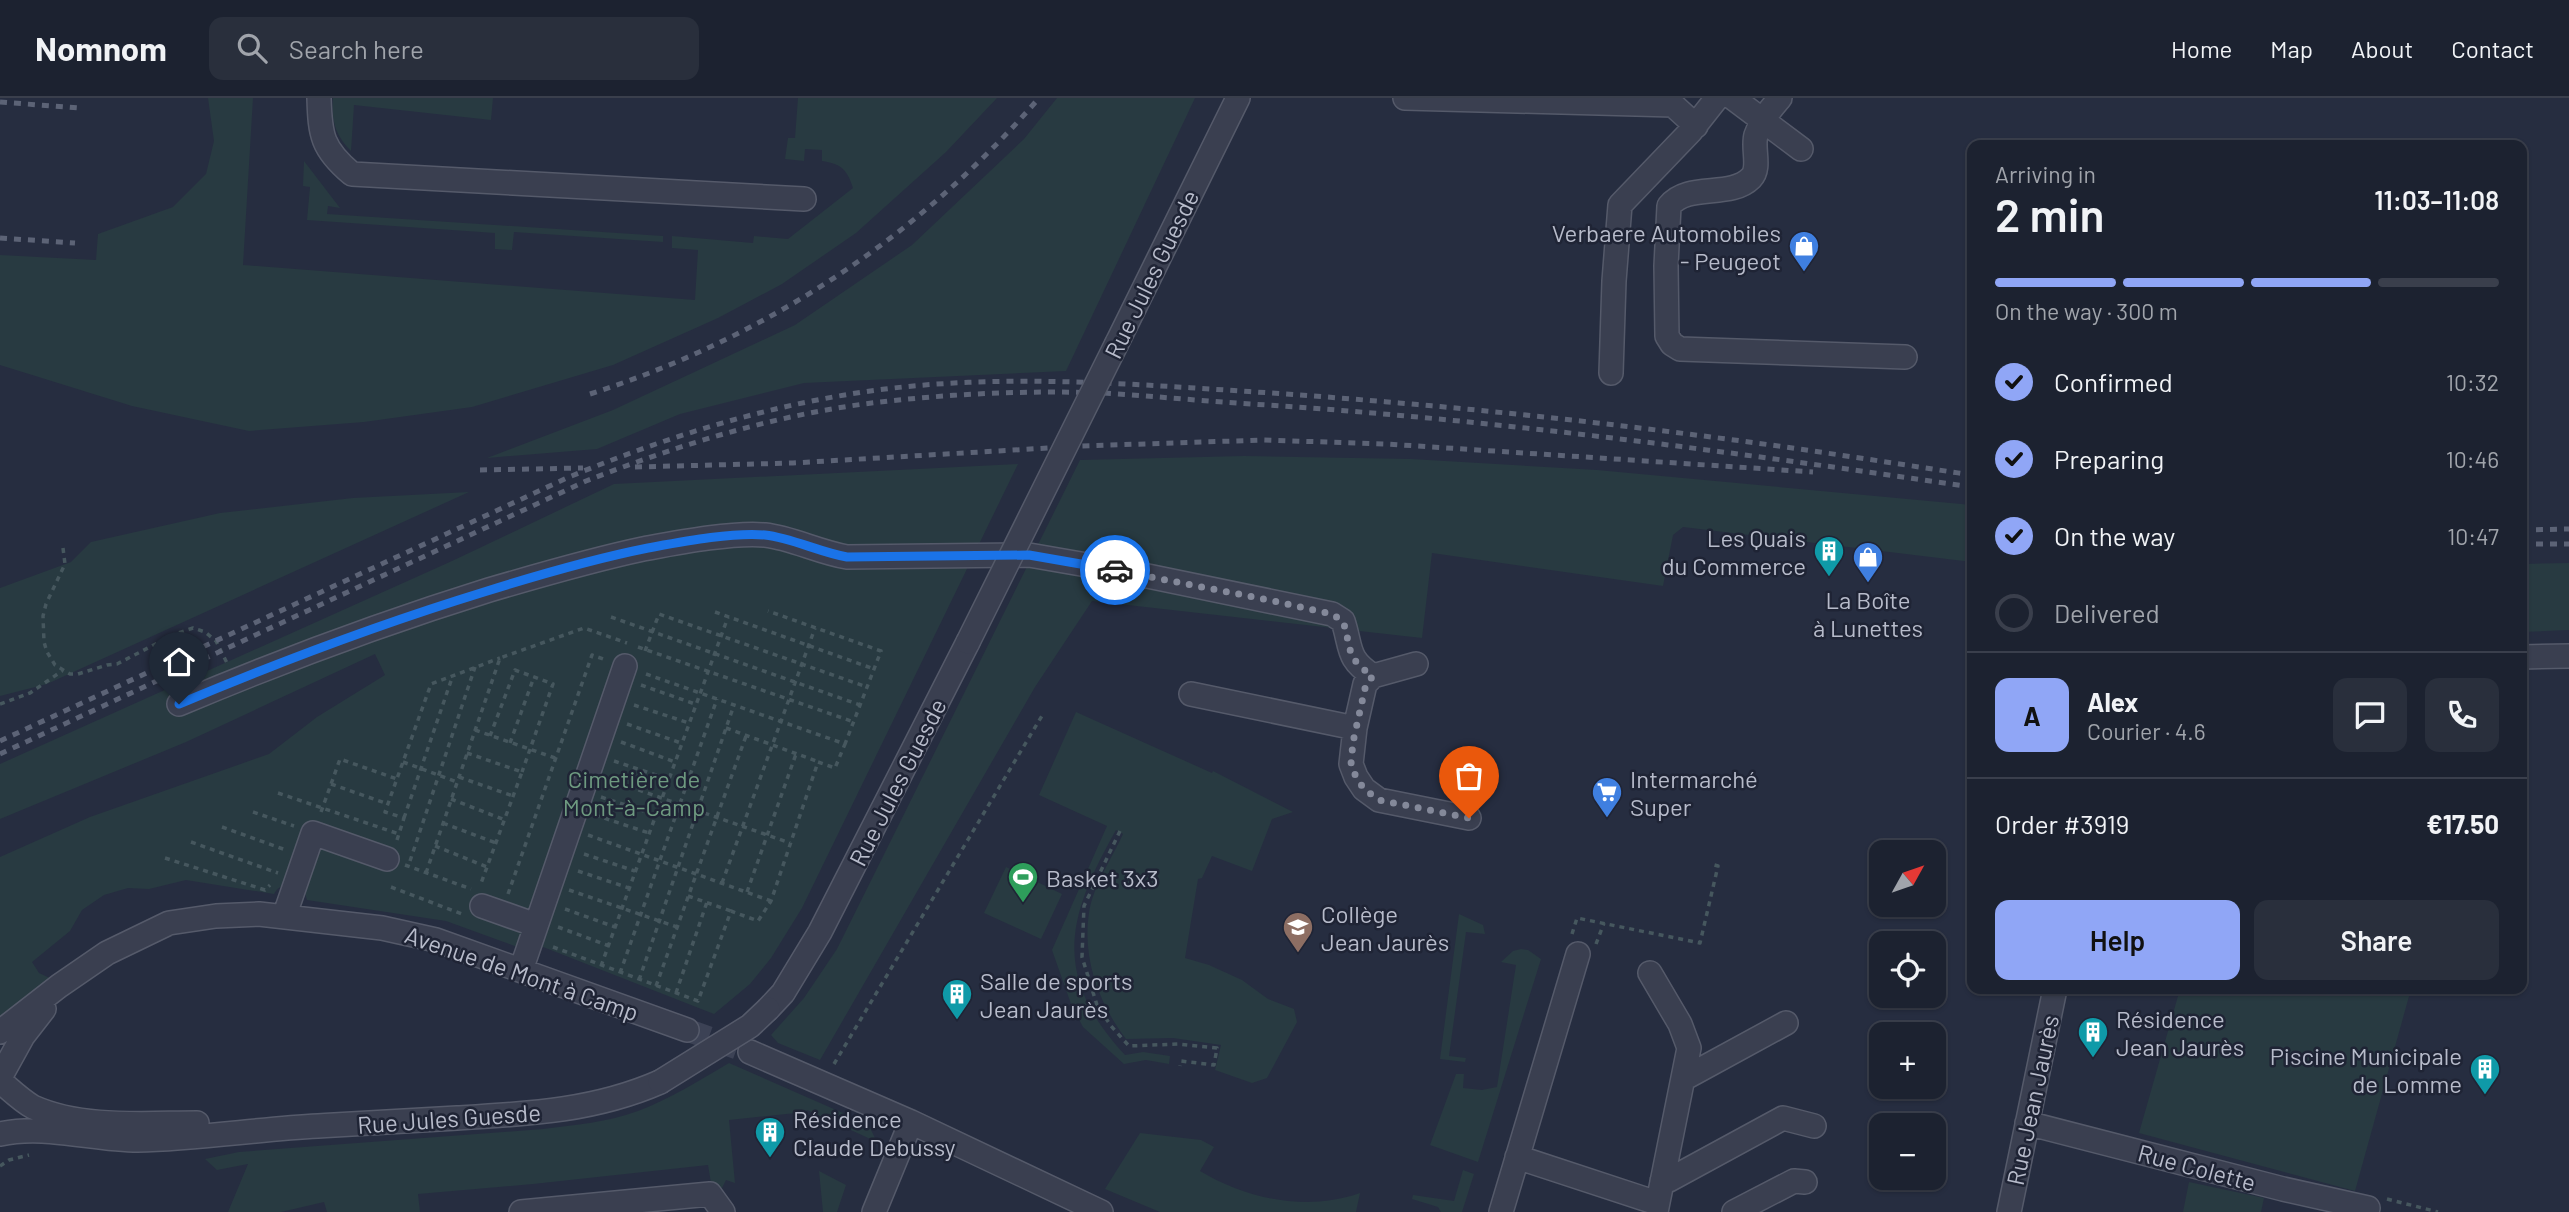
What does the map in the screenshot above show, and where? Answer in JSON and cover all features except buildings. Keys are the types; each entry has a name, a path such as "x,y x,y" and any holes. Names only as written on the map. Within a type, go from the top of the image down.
{"street":[{"path":"319,98 320,132 335,160 352,174 804,199"},
{"name":"Rue Jules Guesde","path":"0,1132 32,1131 104,1139 184,1138 295,1127 516,1115 582,1108 615,1100 660,1082 750,1026 783,993 820,932 968,642 1238,98"},
{"path":"1405,98 1673,105 1696,125"},
{"path":"1611,373 1620,205 1696,125 1717,98"},
{"path":"1733,98 1801,149"},
{"path":"1780,98 1762,120 1755,138 1756,168 1751,178 1735,186 1687,194 1675,199 1669,206 1667,336 1672,344 1680,349 1905,357"},
{"path":"179,704 418,612 538,576 613,555 678,543 763,535 822,553 847,557 1029,555 1146,575 1332,614 1343,621 1353,659 1373,676"},
{"path":"2527,657 2569,656"},
{"path":"1416,664 1373,676 1366,684 1355,728 1351,764 1364,789 1379,800 1469,818"},
{"path":"521,970 567,835 635,670"},
{"path":"1191,694 1355,728"},
{"path":"284,917 313,833 395,862"},
{"path":"492,909 567,835"},
{"name":"Avenue de Mont à Camp","path":"0,1032 107,953 169,923 216,916 259,914 382,928 436,940 687,1030"},
{"path":"1501,1212 1575,945"},
{"path":"1517,1157 1657,1208 1689,1056 1688,1041 1650,973"},
{"name":"Avenue de Mont à Camp","path":"3,1077 18,1043 37,1017 75,975"},
{"name":"Rue Jean Jaurès","path":"2009,1212 2054,994"},
{"path":"1685,1078 1787,1023"},
{"path":"750,1052 911,1122 1093,1210"},
{"path":"0,1132 8,1109 3,1077"},
{"name":"Rue Jules Guesde","path":"3,1077 34,1107 91,1120 295,1127"},
{"path":"1662,1181 1669,1180 1783,1118 1814,1126"},
{"path":"874,1212 911,1122"},
{"name":"Rue Colette","path":"2027,1122 2283,1189 2368,1208"},
{"path":"1736,1212 1794,1181 1805,1182"},
{"path":"521,1212 710,1194 723,1212"}],"path":[{"path":"63,548 65,564 46,604 43,627 47,652 62,671 78,674 117,664 175,634 193,628 205,632 216,641 236,680"},
{"path":"726,728 835,768 881,651 768,611"},
{"path":"715,612 874,669"},
{"path":"695,704 640,685 635,670 659,614 867,687"},
{"path":"611,617 860,705"},
{"path":"601,966 728,617"},
{"path":"404,818 385,812 431,684 584,628 854,722"},
{"path":"722,883 816,628"},
{"path":"391,887 469,916 492,909 555,758 592,655 845,744"},
{"path":"426,873 500,658"},
{"path":"395,862 438,775 475,667"},
{"path":"395,862 478,892 553,684 515,670 490,736"},
{"path":"0,704 30,694 62,671"},
{"path":"395,862 399,834 453,675"},
{"path":"510,743 534,677"},
{"path":"620,973 718,699"},
{"path":"632,704 689,723"},
{"path":"639,980 734,705"},
{"path":"823,1083 1043,714"},
{"path":"475,730 555,758"},
{"path":"656,986 746,736"},
{"path":"567,835 681,744"},
{"path":"467,753 522,772"},
{"path":"747,892 796,754"},
{"path":"253,812 313,833 340,759 397,779"},
{"path":"403,762 438,775 514,796"},
{"path":"567,835 675,762"},
{"path":"688,896 758,921 771,901 818,762 821,763"},
{"path":"567,835 668,779"},
{"path":"331,784 388,804"},
{"path":"278,793 399,834"},
{"path":"567,835 662,798 790,843"},
{"path":"451,799 505,820"},
{"path":"567,835 656,815"},
{"path":"443,823 496,843"},
{"path":"222,827 305,856"},
{"path":"1120,831 1084,906 1082,957 1097,1004 1111,1026 1129,1046 1178,1044 1217,1048 1214,1065 1181,1060 1180,1066"},
{"path":"567,835 649,833"},
{"path":"567,835 642,853 771,901"},
{"path":"567,835 635,871"},
{"path":"567,835 629,888"},
{"path":"567,835 622,908 677,927"},
{"path":"567,835 615,927"},
{"path":"567,835 609,946"},
{"path":"567,835 601,966"},
{"path":"165,858 265,890 282,874 191,842"},
{"path":"435,846 487,867"},
{"path":"1575,945 1577,918 1700,943 1717,866 1711,864"},
{"path":"676,993 707,902"},
{"path":"601,966 698,1001 731,911"},
{"path":"0,1166 9,1160 38,1153"},
{"path":"2368,1208 2380,1198 2438,1212"}],"green space":[{"path":"208,98 253,98 243,265 695,300 698,250 672,248 672,236 753,243 754,236 788,239 853,188 842,168 822,161 822,150 805,149 804,161 785,159 788,138 795,138 798,98 997,98 946,152 856,233 782,284 718,318 613,365 472,407 364,422 249,431 132,406 0,365 0,255 96,260 98,234 173,207 206,174 214,141"},
{"path":"333,98 493,98 491,120 354,105 351,151 335,127"},
{"path":"1057,98 1195,98 1066,371 804,383 680,414 597,449 487,458 613,410 795,325 912,245 1024,139"},
{"path":"304,161 340,208 328,206 327,214 663,236 663,242 514,232 512,250 495,249 495,233 307,220 310,187 303,186"},
{"path":"1244,456 1411,459 1597,470 1967,505 1967,561 1683,527 1673,535 1663,586 1432,553 1422,638 1092,601 1035,687 820,1060 778,1043 771,1035 804,998 837,949 1080,460"},
{"name":"Cimetière de Mont-à-Camp","path":"1018,464 802,908 771,958 750,984 714,1014 538,945 520,948 446,921 307,900 304,890 291,886 280,887 274,894 186,880 149,889 128,888 104,895 82,910 70,931 32,962 39,973 52,979 0,1018 0,857 90,817 269,754 317,717 385,675 375,654 186,742 0,819 0,764 452,561 614,484"},
{"path":"469,492 47,684 0,696 0,588 71,562 91,542 220,513 353,498"},
{"path":"2569,563 2569,630 2527,632 2527,564"},
{"path":"1076,712 1212,773 1213,771 1293,812 1272,819 1252,871 1212,856 1202,878 1198,879 1185,958 1209,965 1242,980 1268,999 1294,1009 1297,1022 1267,1078 1252,1083 1215,1070 1221,1045 1173,1038 1126,1039 1116,1025 1095,980 1087,930 1094,893 1123,834 1116,830 1086,891 1078,918 1074,945 1077,972 1085,998 1101,1026 1125,1055 1143,1052 1170,1056 1169,1064 1146,1060 1124,1064 1083,1027 1071,1004 1052,950 1107,826 1039,795"},
{"name":"Basket 3x3","path":"1006,867 1062,894 1041,939 984,913"},
{"path":"1459,914 1483,925 1485,934 1466,932 1449,1056 1466,1058 1465,1062 1440,1059"},
{"path":"1528,950 1541,959 1478,1162 1430,1145 1456,1074 1464,1074 1463,1088 1482,1090 1497,1087 1516,965 1501,962 1513,951"},
{"path":"2179,994 2410,994 2355,1191 2139,1133"},
{"path":"729,1063 868,1124 877,1142 807,1110 729,1120 735,1183 726,1180 721,1190 711,1183 708,1165 418,1194 420,1212 327,1212 324,1202 281,1212 228,1212 248,1164 217,1170 205,1159 239,1152 543,1129 603,1120 650,1106"},
{"path":"1140,1133 1201,1140 1214,1147 1200,1171 1237,1189 1277,1200 1298,1202 1340,1199 1360,1193 1356,1212 1160,1212 1105,1189"},
{"path":"1463,1170 1474,1174 1462,1212 1441,1212 1438,1207 1412,1199 1413,1195 1454,1201"},
{"path":"819,1171 846,1185 837,1212 823,1212"},
{"path":"2189,1182 2264,1198 2261,1212 2183,1212"}],"tunnel":[{"path":"687,1030 737,1048"}],"railway":[{"path":"590,394 655,371 717,344 835,277 890,238 943,195 1039,98"},
{"path":"0,102 79,108"},
{"path":"0,238 75,243"},
{"path":"0,741 569,477 724,422 804,403 885,389 977,382 1070,382 1370,400 1654,430 1967,474"},
{"path":"0,754 586,481 723,434 864,404 984,394 1074,392 1342,410 1612,438 1967,486"},
{"path":"635,467 793,463 1082,446 1264,440 1387,444 1813,472"},
{"path":"480,470 583,468"},
{"path":"2527,530 2569,529"},
{"path":"2527,544 2569,544"}],"way so far":[{"path":"1115,570 1274,601 1332,614 1343,621 1353,659 1373,676 1366,684 1355,728 1351,764 1356,777 1364,789 1379,800 1469,818"}],"place":[{"name":"Verbaere Automobiles - Peugeot","path":"1804,273"},
{"name":"Les Quais du Commerce","path":"1829,578"},
{"name":"La Boîte à Lunettes","path":"1868,584"},
{"name":"Intermarché Super","path":"1607,819"},
{"name":"Basket 3x3","path":"1023,904"},
{"name":"Collège Jean Jaurès","path":"1298,954"},
{"name":"Salle de sports Jean Jaurès","path":"957,1021"},
{"name":"Résidence Jean Jaurès","path":"2093,1059"},
{"name":"Piscine Municipale de Lomme","path":"2485,1096"},
{"name":"Résidence Claude Debussy","path":"770,1159"}],"route":[{"path":"179,704 334,642 418,612 613,555 678,543 763,535 822,553 847,557 1029,555 1115,570"}]}
